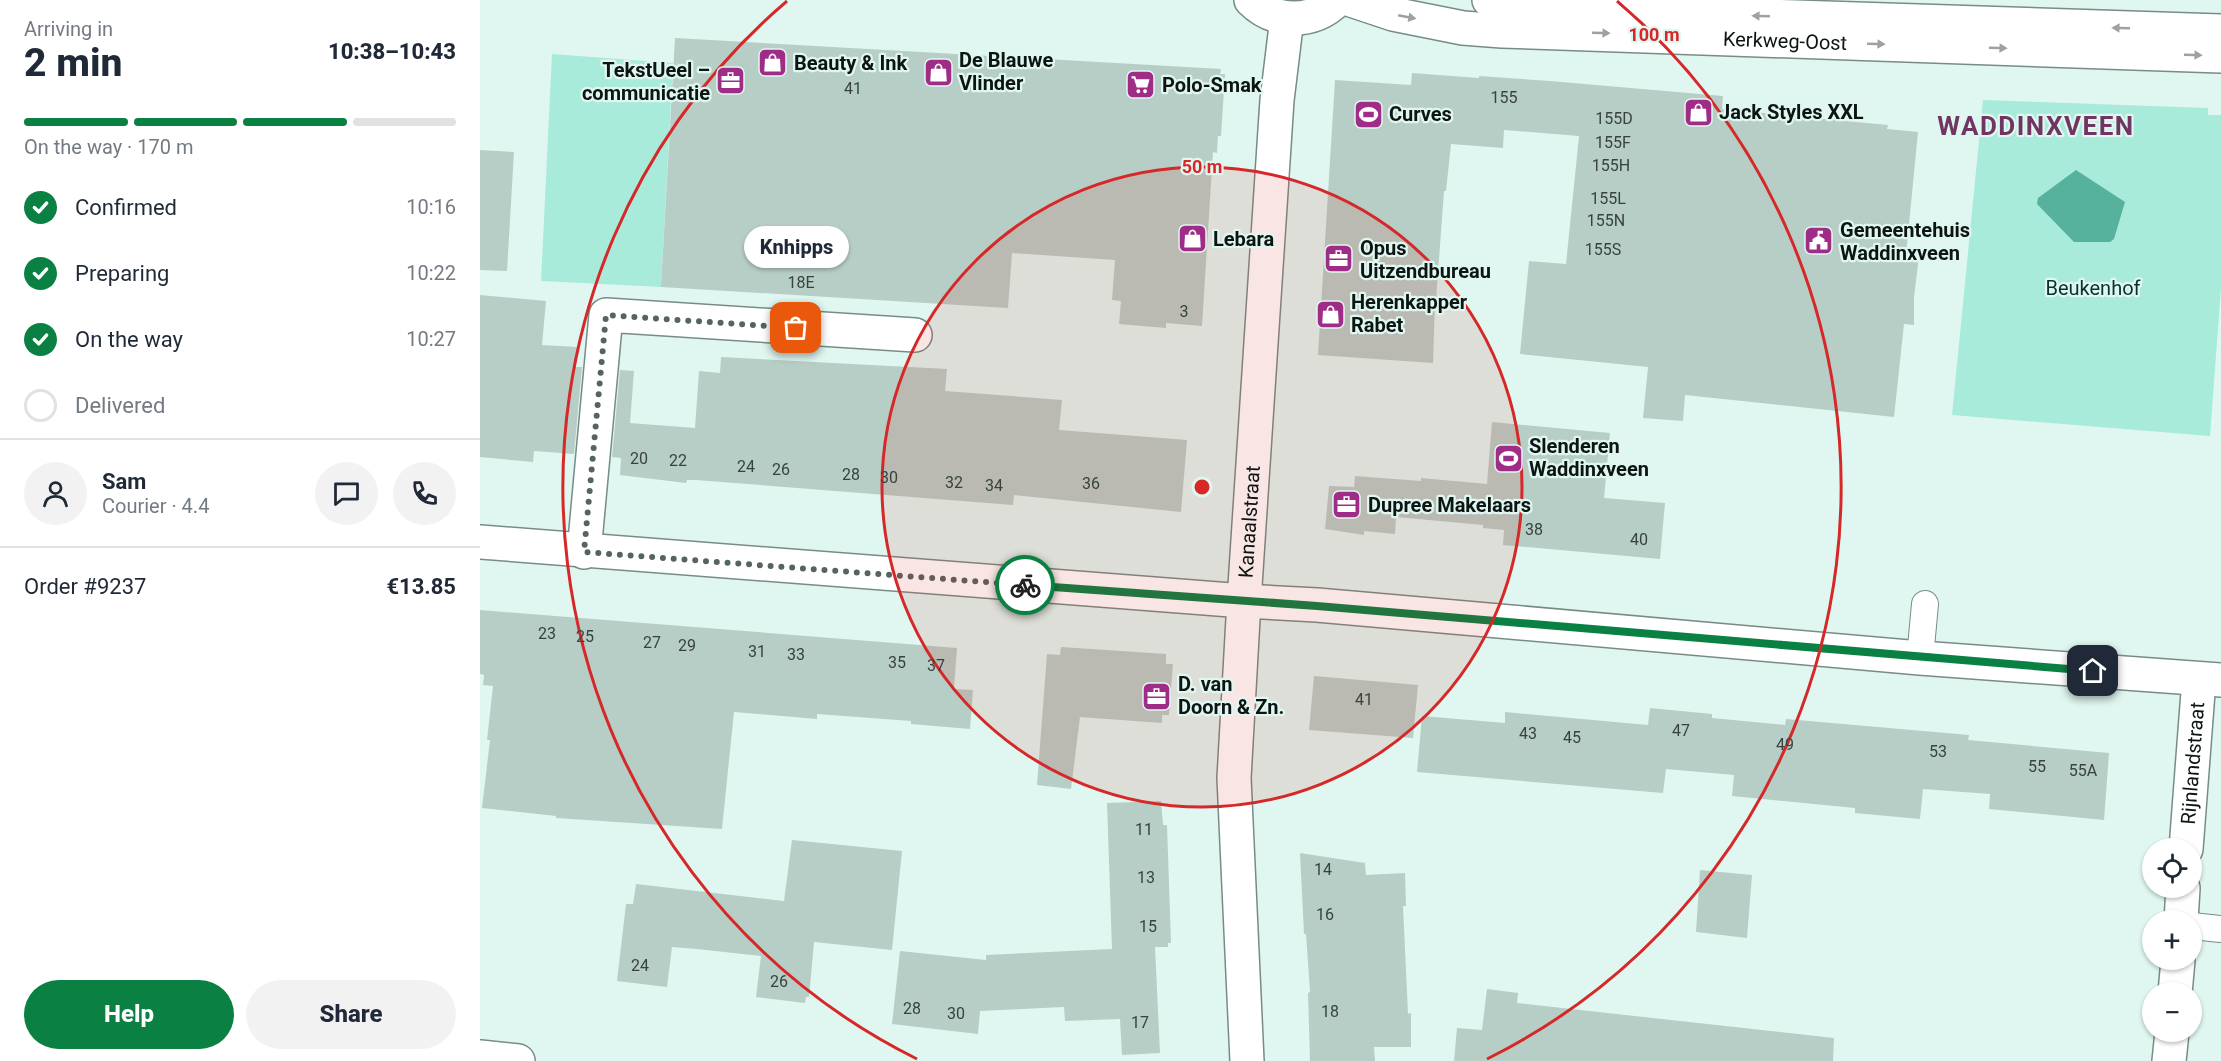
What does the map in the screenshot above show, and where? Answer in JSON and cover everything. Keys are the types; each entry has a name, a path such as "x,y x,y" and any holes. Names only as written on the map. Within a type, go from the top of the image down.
{"main road":[{"path":"1251,0 1258,7 1273,15 1287,18 1316,15 1337,0"},
{"name":"Kerkweg-Oost","path":"1352,0 1393,14 1462,28 1502,31 2221,56"},
{"name":"Kerkweg-Oost","path":"1489,0 1674,13 2221,31"},
{"name":"Kanaalstraat","path":"1247,1061 1234,778 1277,100 1287,18"},
{"path":"584,552 606,315 915,335"},
{"path":"480,542 584,552 1329,606 1920,658 2210,680"},
{"name":"Rijnlandstraat","path":"2188,838 2210,680"},
{"path":"2169,1061 2171,1042"},
{"path":"480,1057 519,1061"}],"lane":[{"path":"1920,658 1925,604"},
{"path":"2202,927 2221,929"}],"green space":[{"path":"552,54 673,63 661,287 541,281"},
{"name":"Beukenhof","path":"1983,100 2208,108 2208,115 2221,115 2221,288 2210,436 1952,415"}],"shaded area":[{"path":"2076,170 2125,202 2114,239 2110,242 2074,242 2037,204 2038,198"}],"building":[{"path":"675,38 1221,69 1220,74 1225,74 1221,136 1218,136 1217,153 1213,152 1202,326 1166,323 1166,328 1119,324 1121,301 1112,300 1115,260 1012,253 1008,308 661,287"},
{"path":"1412,73 1550,81 1723,96 1722,109 1888,125 1887,129 1918,132 1906,255 1919,256 1914,297 1914,325 1904,324 1894,417 1685,395 1683,421 1643,418 1648,367 1520,354 1529,261 1566,264 1579,136 1504,130 1503,148 1451,144 1446,191 1444,191 1435,300 1433,363 1318,355 1335,80 1411,85"},
{"path":"480,150 514,152 507,271 480,270"},
{"path":"480,295 546,301 542,345 577,347 576,367 582,367 574,454 534,451 533,462 480,457"},
{"path":"721,357 947,369 945,391 1062,400 1059,430 1187,440 1181,512 1014,495 1013,505 696,480 687,480 686,483 620,475 621,458 612,457 620,370 634,371 630,423 695,428 699,371 720,373"},
{"path":"1492,422 1610,433 1604,498 1665,503 1660,559 1503,545 1504,530 1483,528 1483,525 1396,517 1395,534 1364,531 1364,535 1325,529 1329,486 1354,487 1355,476 1421,481 1421,478 1487,484"},
{"path":"480,610 957,648 954,689 973,690 970,729 911,724 911,721 817,714 817,719 734,712 722,829 556,818 556,816 482,808 490,740 487,740 493,686 483,685 484,675 480,674"},
{"path":"1061,647 1166,654 1166,664 1173,664 1169,715 1162,715 1162,723 1080,717 1071,789 1037,785 1047,654 1060,655"},
{"path":"1314,676 1418,685 1413,738 1309,730"},
{"path":"1650,708 1712,714 1712,718 1785,725 1786,719 1969,735 1968,740 2109,753 2104,820 1989,809 1990,794 1923,789 1920,819 1855,813 1855,808 1732,796 1734,775 1666,769 1663,793 1417,772 1422,716 1505,723 1505,712 1648,725"},
{"path":"1161,801 1163,825 1167,825 1171,943 1168,943 1168,947 1155,947 1160,1053 1122,1055 1120,1019 1065,1021 1064,1007 980,1011 978,1034 892,1024 900,951 986,960 986,955 1112,949 1107,803"},
{"path":"792,840 902,851 892,950 814,942 809,997 806,997 805,1003 756,997 761,956 672,947 667,987 617,981 626,904 633,904 636,884 784,901"},
{"path":"1300,853 1365,863 1366,875 1405,873 1406,906 1403,906 1408,1014 1411,1013 1411,1047 1374,1047 1375,1061 1310,1061 1308,993 1310,992 1306,934 1304,934"},
{"path":"1700,870 1752,875 1747,938 1696,932"},
{"path":"1487,989 1518,993 1517,1003 1834,1038 1833,1061 1454,1061 1457,1028 1482,1030"}],"way so far":[{"path":"796,328 606,315 584,552 1025,585"}],"place":[{"name":"Beauty & Ink","path":"773,63"},
{"name":"De Blauwe Vlinder","path":"938,72"},
{"name":"TekstUeel – communicatie","path":"731,81"},
{"name":"Polo-Smak","path":"1141,85"},
{"name":"Jack Styles XXL","path":"1698,112"},
{"name":"Curves","path":"1368,114"},
{"name":"Lebara","path":"1192,239"},
{"name":"Gemeentehuis Waddinxveen","path":"1819,241"},
{"name":"Opus Uitzendbureau","path":"1339,259"},
{"name":"Herenkapper Rabet","path":"1330,314"},
{"name":"Knhipps","path":"796,328"},
{"name":"Slenderen Waddinxveen","path":"1508,458"},
{"name":"Dupree Makelaars","path":"1347,505"},
{"name":"D. van Doorn & Zn.","path":"1157,696"}],"district":[{"name":"WADDINXVEEN","path":"2036,126"}],"route":[{"path":"1025,585 1317,606 2093,671"}]}
